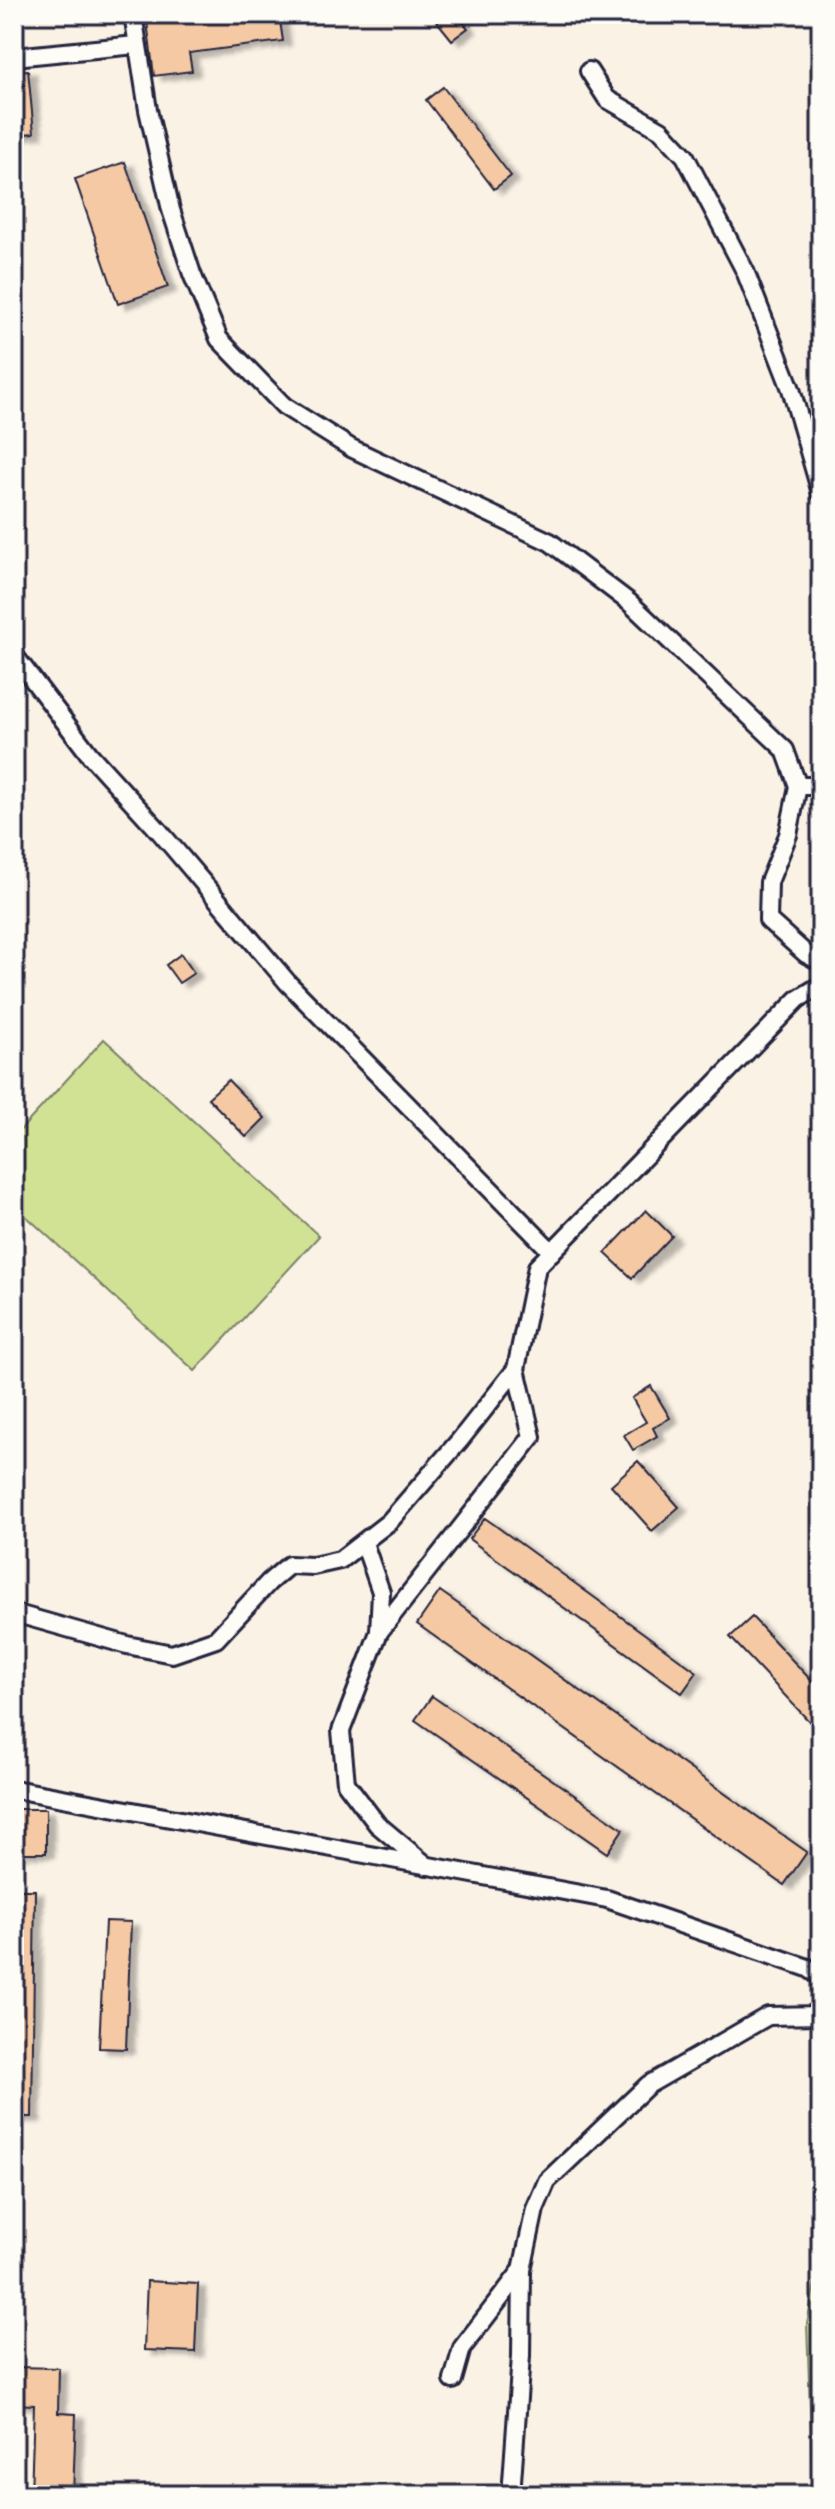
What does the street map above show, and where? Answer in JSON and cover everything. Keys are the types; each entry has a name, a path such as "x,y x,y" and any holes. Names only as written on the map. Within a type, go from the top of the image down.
{"street":[{"path":"133,14 136,45 171,210 192,274 219,339 284,406 351,448 550,542 629,602 785,750 798,786 788,835 769,882 768,920 806,954 821,962"},
{"path":"14,57 136,45"},
{"path":"589,71 607,99 661,130 685,156 745,271 791,389 821,493"},
{"path":"14,655 90,755 288,983 552,1252"},
{"path":"798,786 818,786 821,782"},
{"path":"428,1867 377,1824 346,1783 341,1731 379,1632 532,1437 516,1369 537,1267 798,999 821,985"},
{"path":"14,1613 127,1645 172,1654 216,1639 289,1565 313,1566 340,1560 389,1522 516,1369"},
{"path":"364,1543 381,1592 379,1632"},
{"path":"14,1789 607,1899 808,1968 821,1977"},
{"path":"511,2495 521,2356 522,2270 535,2209 547,2181 648,2085 768,2016 821,2015"},
{"path":"453,2380 462,2348 522,2270"}],"green space":[{"path":"104,1039 319,1236 195,1371 14,1205 14,1137"},
{"path":"821,2250 821,2495 813,2495 807,2324"}],"building":[{"path":"146,14 279,14 283,41 189,53 192,71 154,76"},
{"path":"431,14 456,14 468,28 452,40"},
{"path":"28,70 34,133 14,135 14,71"},
{"path":"443,87 511,176 494,189 426,100"},
{"path":"125,162 168,287 118,304 75,179"},
{"path":"181,954 194,973 179,983 166,965"},
{"path":"228,1080 265,1118 246,1137 208,1098"},
{"path":"646,1210 672,1236 632,1278 605,1253"},
{"path":"651,1386 670,1418 653,1428 657,1436 633,1450 624,1435 646,1422 632,1398"},
{"path":"638,1461 679,1507 652,1531 611,1485"},
{"path":"485,1518 697,1672 682,1693 469,1539"},
{"path":"440,1591 807,1852 784,1885 417,1624"},
{"path":"752,1617 821,1691 821,1734 730,1637"},
{"path":"432,1696 623,1829 607,1853 415,1720"},
{"path":"14,1809 46,1809 46,1853 14,1853"},
{"path":"14,1890 35,1890 32,2117 14,2117"},
{"path":"105,1921 131,1922 126,2049 99,2048"},
{"path":"147,2281 198,2284 195,2352 144,2350"},
{"path":"14,2367 59,2368 58,2413 76,2414 73,2495 31,2495 34,2405 14,2404"}]}
